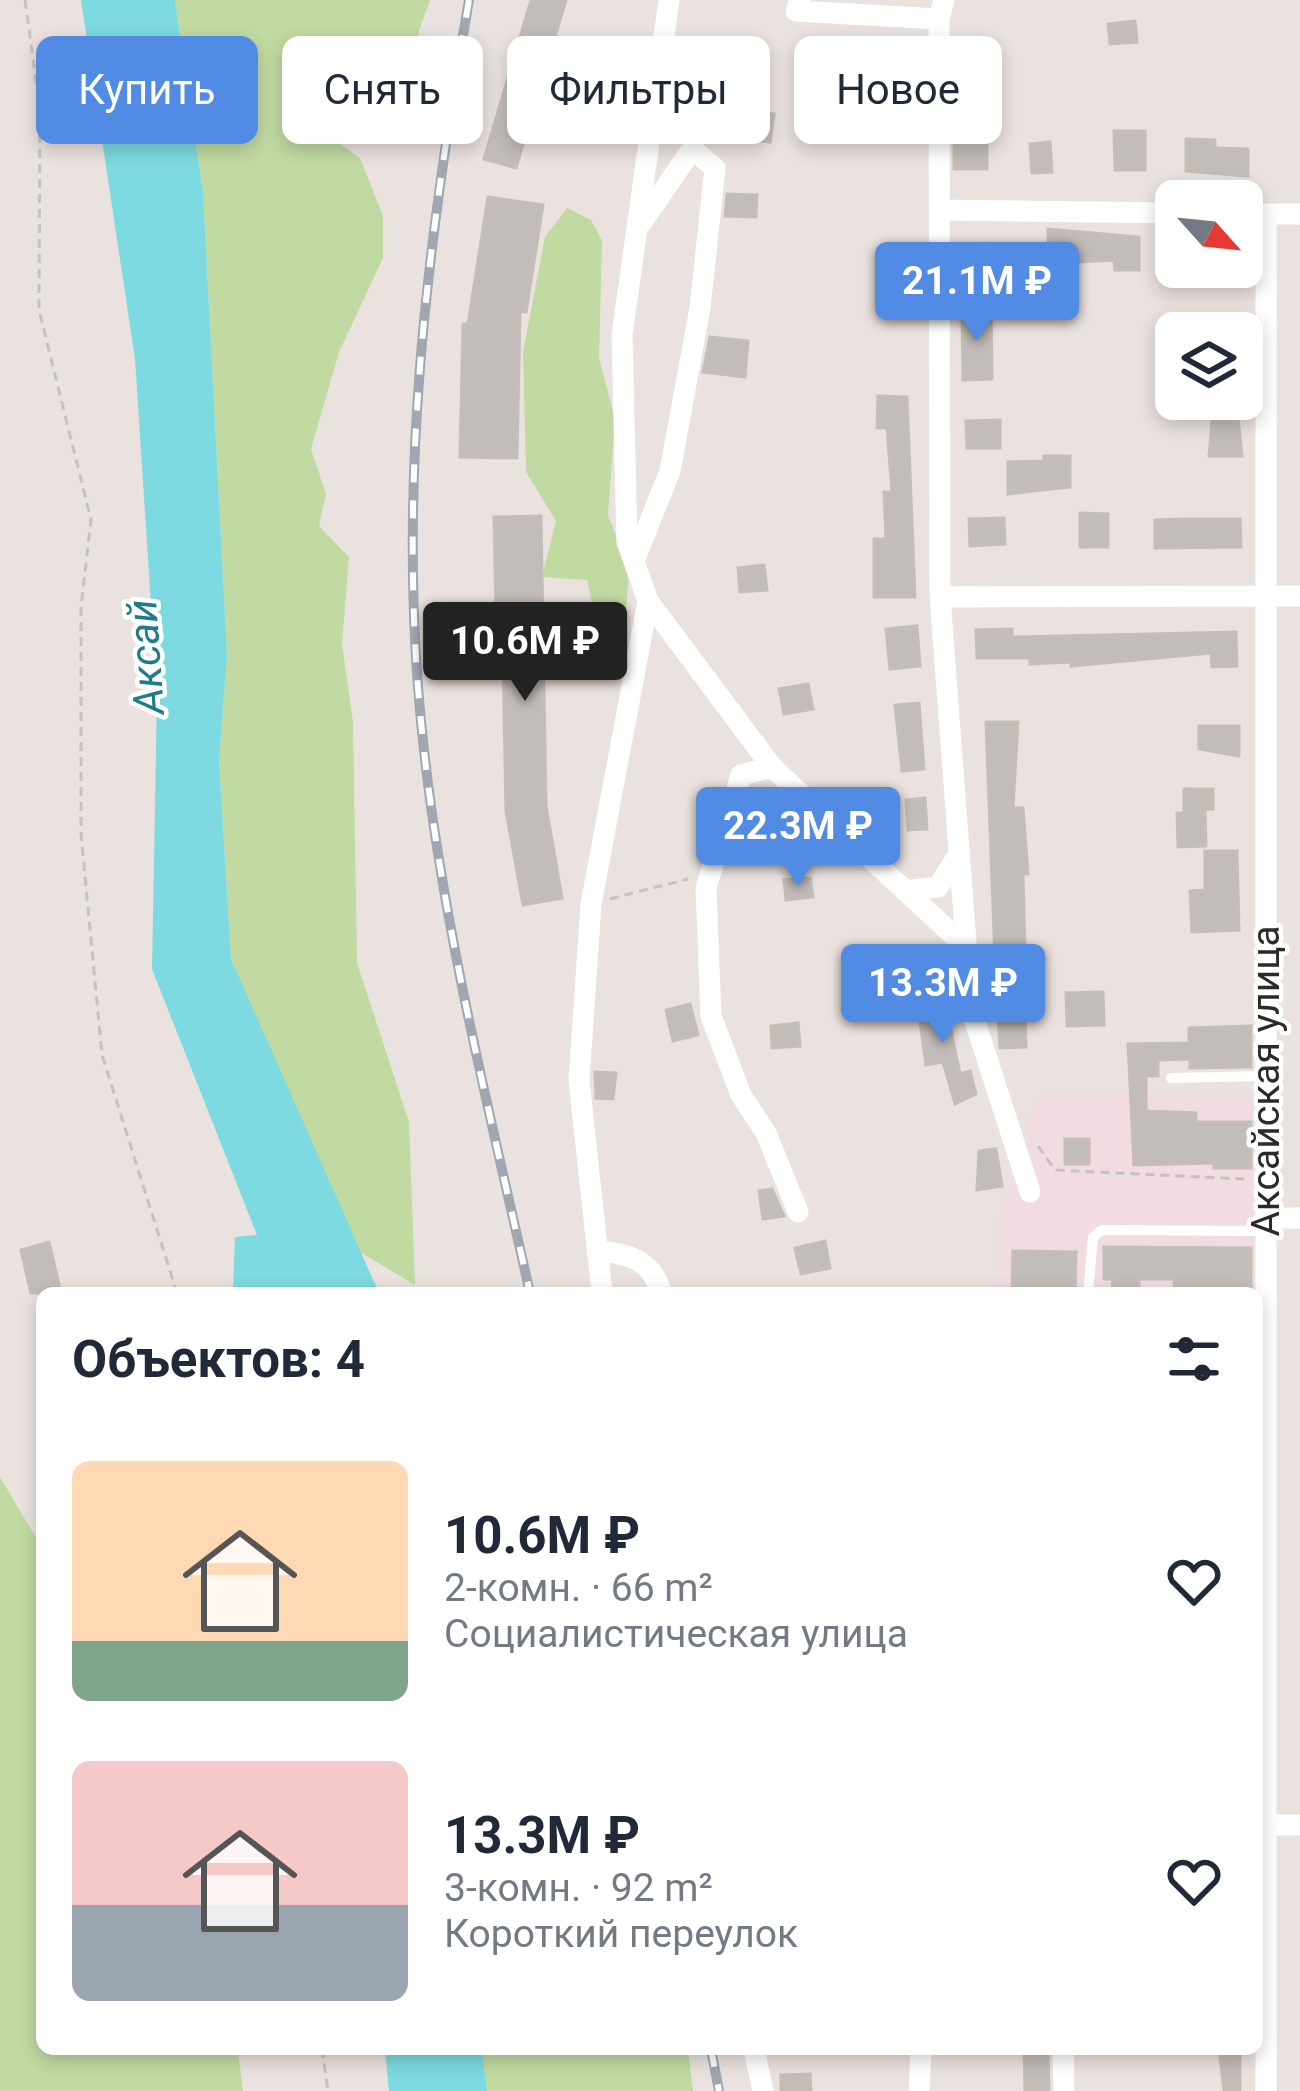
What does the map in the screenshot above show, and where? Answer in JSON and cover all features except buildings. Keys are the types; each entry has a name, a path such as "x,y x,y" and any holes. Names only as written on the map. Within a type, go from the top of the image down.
{"street":[{"path":"669,0 622,335 627,542 648,601 772,767 967,948"},
{"path":"800,0 796,11 942,9 940,597 959,853 971,1009 1030,1192"},
{"path":"634,561 670,470 700,308 715,168 692,149 638,228"},
{"path":"940,210 1155,213"},
{"path":"1263,215 1300,214"},
{"name":"Аксайская улица","path":"1263,1292 1266,215"},
{"path":"940,597 1300,596"},
{"path":"601,1287 579,1079 591,904 648,601"},
{"path":"772,767 741,775 706,888 711,1016 740,1096 766,1133 798,1212"},
{"path":"905,891 938,887 959,853"},
{"path":"1265,1225 1300,1218"},
{"path":"598,1251 631,1254 659,1287"},
{"name":"Аксайская улица","path":"1263,1331 1267,1356 1263,1669"},
{"path":"1263,1366 1267,1356"},
{"path":"1263,1825 1300,1826"},
{"name":"Аксайская улица","path":"1263,1931 1266,2091"},
{"path":"755,2055 764,2091"},
{"path":"919,2091 921,2055"},
{"path":"1063,2055 1064,2091"}],"lane":[{"path":"1172,1078 1264,1076"},
{"path":"1089,1287 1093,1237 1102,1230 1265,1225"}],"path":[{"path":"26,0 40,110 39,310 92,520 81,607 80,834 102,1055 175,1287"},
{"path":"1031,1137 1055,1170 1264,1180"},
{"path":"323,2055 328,2091"}],"shaded area":[{"path":"1037,1094 1252,1094 1255,1287 999,1287 996,1229"}],"green space":[{"path":"175,0 430,0 419,36 282,36 282,144 340,144 360,158 383,216 383,258 339,352 311,449 326,494 319,526 349,557 342,644 353,722 357,963 409,1122 415,1285 355,1249 231,959 219,761 227,655 203,192 196,144 258,144 258,36 180,36"},
{"path":"567,208 591,220 602,240 599,358 615,419 608,515 629,570 623,656 603,654 587,580 542,577 556,521 526,472 523,352 545,237"},
{"path":"0,1477 36,1538 36,2055 239,2055 243,2091 0,2091"},
{"path":"483,2055 689,2055 693,2091 487,2091"}],"water":[{"name":"Аксай","path":"81,0 175,0 180,36 86,36"},
{"name":"Аксай","path":"103,144 196,144 203,192 227,655 219,761 231,959 376,1287 233,1287 235,1237 257,1235 152,969 157,697 135,359"},
{"path":"386,2055 483,2055 487,2091 389,2091"}],"railway":[{"path":"469,0 440,187 420,374 414,467 416,655 443,886 529,1287"},
{"path":"712,2055 719,2091"}]}
